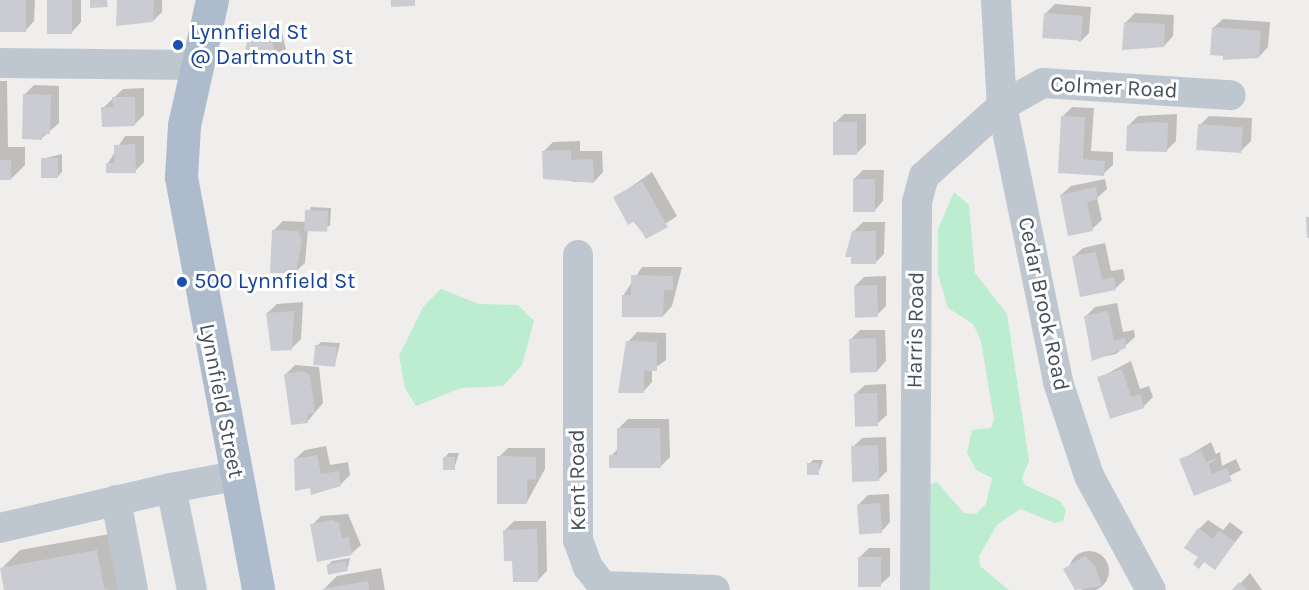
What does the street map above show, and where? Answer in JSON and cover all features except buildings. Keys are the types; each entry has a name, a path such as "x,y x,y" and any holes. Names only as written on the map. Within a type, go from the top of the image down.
{"main road":[{"name":"Lynnfield Street","path":"212,0 195,65 184,125 185,220 258,590"}],"street":[{"name":"Cedar Brook Road","path":"996,0 1002,106 1058,382 1089,476 1151,590"},
{"path":"0,63 195,65"},
{"name":"Colmer Road","path":"1002,106 1043,83 1231,95"},
{"name":"Harris Road","path":"915,590 917,202 934,163 1002,106"},
{"name":"Kent Road","path":"578,255 578,540 588,567 603,586 715,590"},
{"path":"0,528 116,500 236,476"},
{"path":"171,488 192,590"},
{"path":"116,500 134,590"}],"green space":[{"path":"954,192 969,205 975,273 1007,314 1029,461 1022,478 1025,485 1060,501 1066,510 1063,521 1055,523 1020,509 997,525 979,556 980,566 1009,590 930,590 927,486 937,482 964,513 976,514 986,504 992,478 976,470 967,453 972,430 991,428 994,419 981,341 973,324 948,308 938,274 938,229"},
{"path":"441,289 479,304 518,305 534,321 522,365 503,386 461,388 416,406 405,388 399,356 423,307"}],"place":[{"name":"Lynnfield St @ Dartmouth St","path":"178,45"},
{"name":"500 Lynnfield St","path":"182,282"}]}
